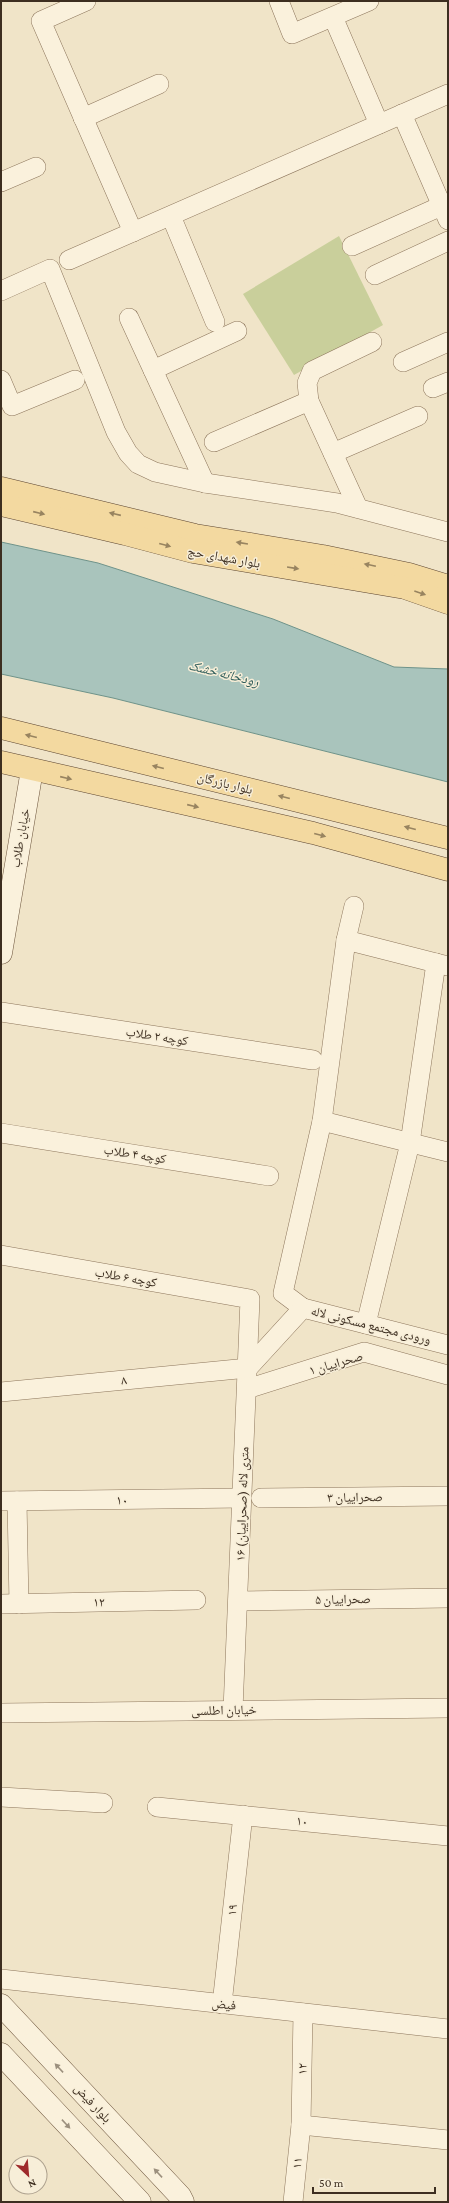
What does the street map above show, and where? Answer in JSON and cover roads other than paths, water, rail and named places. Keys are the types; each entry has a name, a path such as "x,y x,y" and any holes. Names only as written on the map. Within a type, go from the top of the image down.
{"main road":[{"name":"بلوار شهدای حج","path":"1,488 195,536 323,556 409,574 448,586"},
{"name":"بلوار شهدای حج","path":"1,505 125,534 193,552 405,588 448,603"},
{"name":"بلوار بازرگان","path":"1,728 448,838"},
{"path":"1,762 313,833 448,870"}],"street":[{"path":"86,1 41,21 133,232"},
{"path":"279,1 292,34 369,1"},
{"path":"333,16 379,124"},
{"path":"83,118 159,84"},
{"path":"69,260 448,94"},
{"path":"352,246 446,210 402,114"},
{"path":"1,182 36,166"},
{"path":"171,216 215,322"},
{"path":"376,275 448,241"},
{"path":"1,291 50,269 116,432 128,453 138,464 154,472 205,484 358,508 448,532"},
{"path":"129,318 205,484"},
{"path":"153,370 237,331"},
{"path":"358,508 309,401 307,383 312,371 372,342"},
{"path":"403,362 448,342"},
{"path":"1,380 12,406 75,380"},
{"path":"214,442 309,401"},
{"path":"333,453 418,416"},
{"name":"خیابان طلاب","path":"1,953 6,885 32,770"},
{"path":"303,1308 283,1292 322,1121 346,940 354,906"},
{"path":"346,940 442,965 410,1143 366,1324"},
{"name":"کوچه ۲ طلاب","path":"1,1012 313,1060"},
{"path":"322,1121 448,1152"},
{"name":"کوچه ۴ طلاب","path":"1,1133 269,1176"},
{"name":"کوچه ۶ طلاب","path":"1,1255 250,1299"},
{"name":"۱۶ متری لاله (صحراییان)","path":"233,1710 250,1299"},
{"name":"ورودی مجتمع مسکونی لاله","path":"248,1368 303,1308 448,1345"},
{"name":"صحراییان ۱","path":"247,1389 364,1352 448,1375"},
{"name":"۸","path":"1,1392 248,1368"},
{"name":"صحراییان ۳","path":"261,1498 448,1496"},
{"name":"۱۰","path":"9,1501 242,1498"},
{"path":"9,1501 10,1604"},
{"name":"۵ صحراییان","path":"238,1600 448,1598"},
{"name":"۱۲","path":"10,1604 196,1600"},
{"name":"خيابان اطلسى","path":"1,1713 448,1708"},
{"path":"1,1797 103,1803"},
{"name":"۱۰","path":"157,1807 448,1836"},
{"name":"۱۹","path":"222,2004 243,1815"},
{"name":"فیض","path":"1,1979 448,2029"},
{"name":"بلوار فیض","path":"1,2005 180,2196 183,2202"},
{"name":"۱۲","path":"301,2125 303,2013"},
{"path":"1,2054 140,2202"},
{"path":"51,2108 76,2085"},
{"path":"301,2125 448,2140"},
{"name":"۱۱","path":"293,2202 301,2125"}],"water":[{"name":"رودخانه خشک","path":"1,542 98,563 273,619 394,667 448,669 448,782 113,698 1,674"}]}
